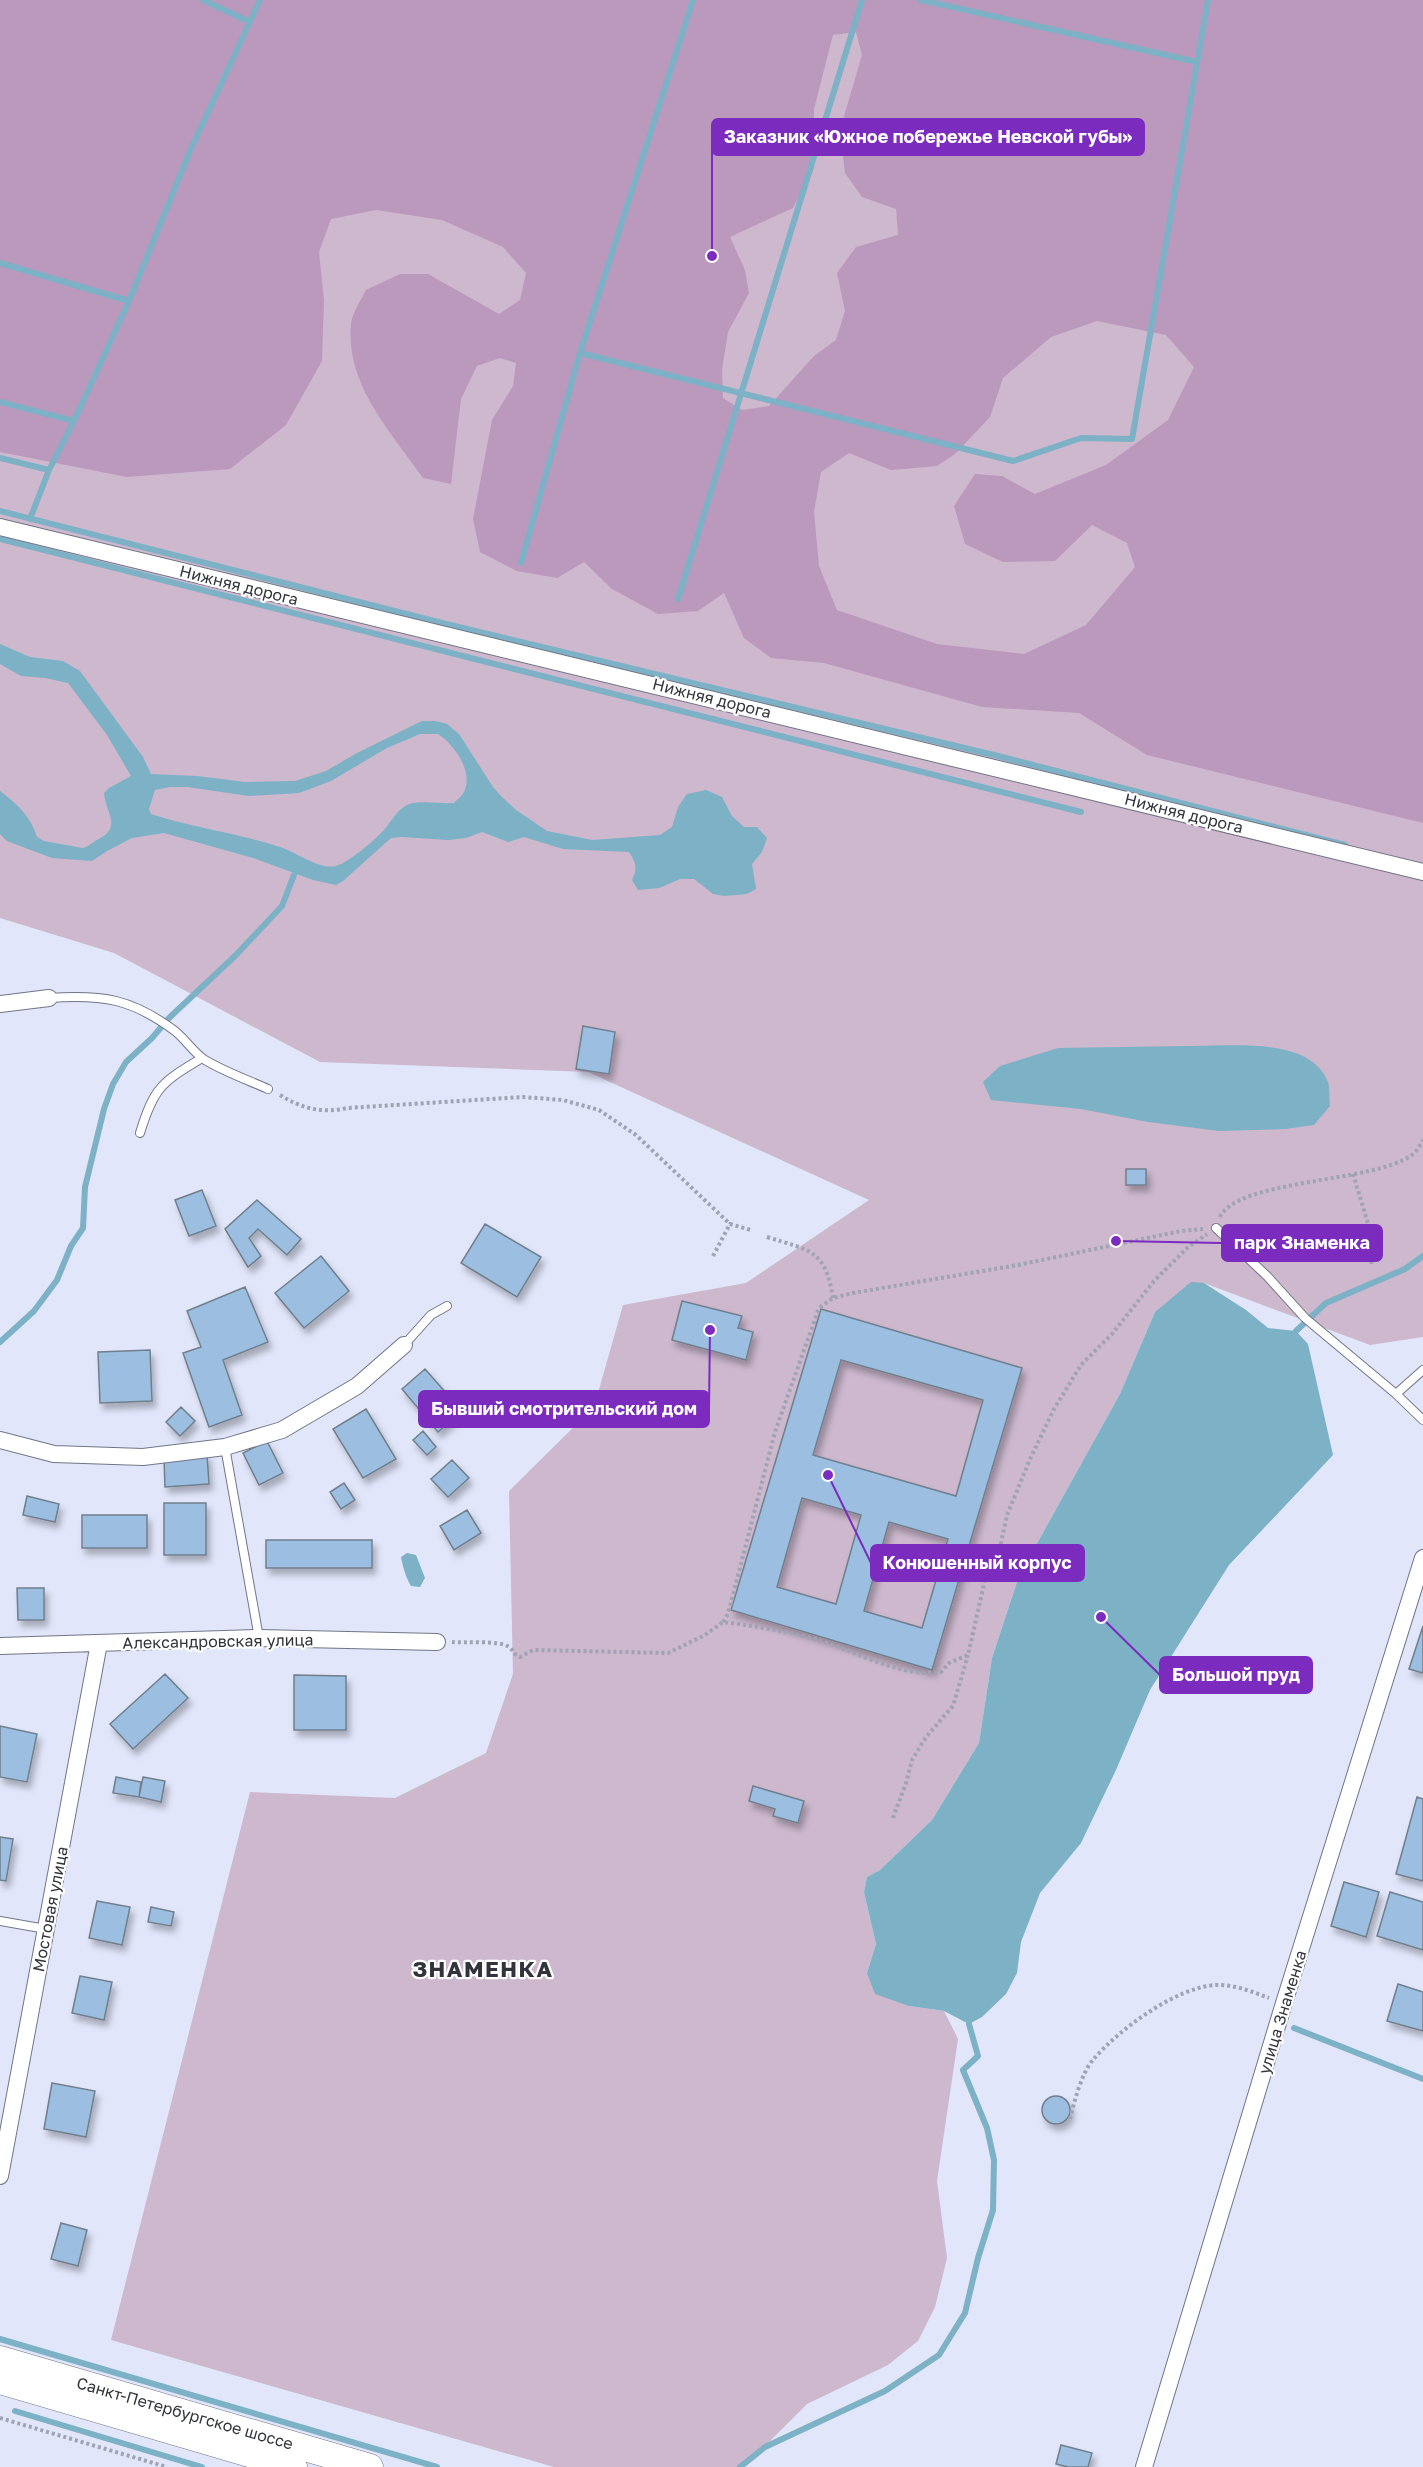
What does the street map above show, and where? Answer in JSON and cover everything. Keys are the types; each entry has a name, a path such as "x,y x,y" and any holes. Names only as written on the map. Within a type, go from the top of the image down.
{"main road":[{"name":"Санкт-Петербургское шоссе","path":"0,2359 370,2467"},
{"name":"Санкт-Петербургское шоссе","path":"0,2381 294,2467"}],"street":[{"name":"Нижняя дорога","path":"0,527 1423,872"},
{"path":"0,1004 49,998"},
{"path":"0,1440 54,1454 143,1456 225,1447 282,1430 357,1386 404,1345"},
{"name":"улица Знаменка","path":"1144,2467 1284,2003 1423,1558"},
{"name":"Александровская улица","path":"0,1646 259,1638 437,1642"},
{"name":"Мостовая улица","path":"0,2176 99,1643"}],"lane":[{"path":"49,998 78,996 126,1002 158,1019 176,1032 202,1058 268,1089"},
{"path":"140,1133 154,1095 178,1073 202,1058"},
{"path":"1216,1228 1267,1276 1306,1319 1396,1394 1423,1420"},
{"path":"404,1345 431,1315 447,1306"},
{"path":"1396,1394 1423,1370"},
{"path":"225,1447 259,1638"},
{"path":"0,1921 46,1929"}],"path":[{"path":"268,1089 302,1107 327,1111 347,1107 523,1097 572,1102 599,1110 636,1135 730,1224 751,1230"},
{"path":"893,1818 912,1760 926,1737 953,1706 986,1580 999,1552 1007,1515 1054,1409 1080,1365 1112,1334 1154,1281 1187,1248 1216,1228 1224,1210 1246,1198 1282,1187 1396,1164 1414,1154 1423,1140"},
{"path":"1353,1174 1373,1240 1371,1266"},
{"path":"713,1257 730,1224"},
{"path":"437,1642 500,1644 510,1648 514,1655 520,1657 533,1650 668,1653 705,1635 723,1622 728,1614 733,1586 775,1431 819,1308 833,1298 915,1281 1091,1251 1181,1231 1216,1228"},
{"path":"767,1237 810,1250 829,1272 833,1298"},
{"path":"723,1622 773,1628 808,1637 924,1674 941,1672 949,1663 968,1655"},
{"path":"1070,2119 1076,2097 1092,2061 1138,2019 1179,1994 1216,1985 1248,1991 1284,2003"},
{"path":"0,2418 166,2467"}],"shaded area":[{"path":"0,0 1423,0 1423,1337 1370,1345 1204,1283 1155,1312 1120,1394 1019,1576 992,1658 979,1743 932,1820 880,1870 867,1877 864,1892 876,1944 867,1973 909,2006 944,2011 958,2039 937,2181 947,2258 935,2307 918,2341 888,2365 807,2404 766,2445 738,2467 554,2467 111,2340 250,1792 395,1798 486,1753 513,1674 509,1491 594,1407 623,1305 746,1283 869,1200 588,1072 320,1062 114,953 0,918"},
{"path":"0,0 1423,0 1423,823 1147,755 1079,713 982,707 824,663 771,658 744,638 724,593 698,611 658,614 612,589 584,562 557,578 517,571 480,552 473,519 492,420 513,386 516,363 500,358 477,366 461,399 451,484 423,478 397,443 363,387 355,367 351,346 352,320 366,290 400,274 428,274 499,314 520,300 526,273 503,247 442,220 376,210 331,219 319,252 324,300 322,361 286,425 230,469 127,477 0,452","holes":["856,32 862,55 840,130 845,173 862,197 896,209 898,235 856,247 837,273 845,311 836,340 814,356 769,406 742,410 723,398 722,370 728,332 749,293 745,270 730,237 793,208 814,168 814,109 833,35","1097,321 1166,335 1194,367 1168,420 1106,465 1035,494 1002,476 975,474 954,506 965,544 1003,562 1055,561 1092,525 1127,543 1135,567 1086,625 1024,654 937,644 837,610 819,566 814,512 821,472 849,453 891,470 937,466 955,454 990,417 1003,378 1051,337"]}],"water":[{"path":"0,644 30,657 63,661 80,671 143,757 151,774 197,776 245,782 295,781 326,771 422,721 436,721 447,724 459,734 501,796 516,810 547,831 592,840 660,835 672,827 678,807 687,794 706,790 722,797 732,816 744,827 757,827 767,838 762,852 752,864 756,889 747,894 724,896 713,894 694,879 680,879 659,888 638,890 632,880 635,866 629,852 563,849 524,837 508,842 482,832 466,838 448,840 391,838 336,885 313,880 253,858 164,833 132,838 92,861 52,858 7,841 0,834 0,791 23,811 31,822 37,837 44,841 82,848 99,839 110,829 111,819 104,793 131,776 107,735 68,683 21,676 0,664","holes":["420,734 438,734 450,744 461,759 466,776 462,795 454,803 419,802 405,806 368,845 347,861 336,866 329,867 315,863 286,849 264,842 167,819 151,814 149,809 155,790 170,787 187,787 249,796 299,793 331,781 387,748"]},
{"path":"1245,1045 1286,1050 1304,1057 1318,1067 1328,1082 1330,1106 1314,1125 1285,1129 1219,1131 1148,1122 1081,1109 991,1100 983,1082 1000,1066 1058,1048"},
{"path":"1191,1282 1204,1283 1246,1310 1268,1328 1296,1331 1308,1344 1333,1455 1229,1565 1150,1690 1116,1770 1081,1843 1040,1893 1021,1942 1017,1973 1006,1994 982,2017 969,2024 944,2011 909,2006 875,1994 867,1973 876,1944 864,1892 867,1877 880,1870 932,1820 979,1743 992,1658 1019,1576 1120,1394 1155,1312"},
{"path":"407,1553 416,1555 425,1578 420,1587 411,1586 406,1576 401,1557"}],"building":[{"path":"583,1026 615,1032 609,1074 576,1069"},
{"path":"1126,1169 1146,1169 1146,1185 1126,1185"},
{"path":"202,1190 216,1226 189,1236 175,1200"},
{"path":"257,1200 301,1239 287,1255 258,1229 249,1238 261,1256 248,1267 225,1229"},
{"path":"485,1224 541,1257 517,1297 461,1263"},
{"path":"321,1256 349,1291 304,1328 275,1293"},
{"path":"245,1287 268,1342 223,1360 242,1415 209,1427 183,1353 201,1347 187,1311"},
{"path":"682,1301 742,1316 738,1328 753,1332 746,1360 672,1340"},
{"path":"821,1309 1022,1368 932,1670 731,1610","holes":["841,1360 983,1400 956,1496 813,1455","802,1498 861,1515 836,1604 777,1587","889,1522 948,1539 922,1628 864,1611"]},
{"path":"150,1350 152,1401 100,1403 98,1352"},
{"path":"425,1369 462,1411 438,1432 402,1389"},
{"path":"181,1407 195,1421 180,1436 166,1422"},
{"path":"366,1409 396,1459 363,1478 333,1429"},
{"path":"423,1431 436,1447 427,1455 413,1440"},
{"path":"267,1441 283,1473 259,1485 243,1453"},
{"path":"207,1454 209,1484 165,1487 164,1457"},
{"path":"452,1460 469,1478 448,1497 431,1479"},
{"path":"344,1483 355,1500 341,1509 330,1492"},
{"path":"27,1496 59,1504 55,1522 23,1515"},
{"path":"164,1503 206,1503 206,1555 164,1555"},
{"path":"467,1510 481,1533 454,1550 440,1526"},
{"path":"82,1515 147,1515 147,1548 82,1548"},
{"path":"266,1540 372,1540 372,1568 266,1568"},
{"path":"17,1588 44,1588 44,1620 18,1620"},
{"path":"1423,1626 1423,1673 1409,1669"},
{"path":"165,1674 188,1698 133,1749 110,1724"},
{"path":"294,1675 346,1676 346,1730 294,1730"},
{"path":"0,1726 37,1734 27,1782 0,1777"},
{"path":"116,1777 141,1782 139,1797 113,1793"},
{"path":"143,1777 165,1781 161,1802 139,1797"},
{"path":"753,1786 804,1801 798,1823 773,1816 775,1809 749,1801"},
{"path":"1417,1797 1423,1799 1423,1881 1396,1874"},
{"path":"0,1837 13,1839 6,1881 0,1880"},
{"path":"1344,1882 1379,1892 1366,1937 1331,1926"},
{"path":"1390,1892 1423,1902 1423,1950 1377,1936"},
{"path":"97,1901 130,1907 122,1945 89,1938"},
{"path":"151,1907 174,1912 171,1926 148,1922"},
{"path":"80,1976 112,1982 104,2020 72,2013"},
{"path":"1398,1984 1423,1992 1423,2031 1387,2021"},
{"path":"52,2083 95,2091 86,2137 44,2129"},
{"path":"1056,2096 1066,2100 1070,2110 1066,2120 1056,2124 1046,2120 1042,2110 1046,2100"},
{"path":"61,2223 87,2230 78,2266 51,2259"},
{"path":"1061,2445 1092,2453 1088,2467 1068,2467 1056,2464"}],"waterway":[{"path":"203,0 250,22"},
{"path":"0,458 49,470 129,301 190,151 260,0"},
{"path":"521,563 580,353 693,0"},
{"path":"678,599 862,0"},
{"path":"921,0 1197,62"},
{"path":"580,353 1013,461 1081,438 1132,439 1208,0"},
{"path":"0,263 129,301"},
{"path":"0,402 74,421"},
{"path":"30,519 49,470"},
{"path":"0,511 446,624 998,756 1345,845"},
{"path":"0,539 1081,812"},
{"path":"0,1342 34,1311 57,1280 71,1246 83,1228 85,1187 104,1109 113,1084 126,1062 235,956 282,906 294,875"},
{"path":"1296,1331 1326,1303 1405,1269 1423,1256"},
{"path":"740,2467 765,2447 885,2391 939,2355 965,2313 978,2258 993,2210 994,2160 987,2128 963,2070 978,2056 969,2024"},
{"path":"1294,2028 1423,2079"},
{"path":"0,2339 437,2467"},
{"path":"15,2411 202,2467"}],"place":[{"name":"Заказник «Южное побережье Невской губы»","path":"712,256"},
{"name":"парк Знаменка","path":"1116,1241"},
{"name":"Бывший смотрительский дом","path":"710,1330"},
{"name":"Конюшенный корпус","path":"828,1475"},
{"name":"Большой пруд","path":"1101,1617"}],"district":[{"name":"ЗНАМЕНКА","path":"483,1968"}]}
